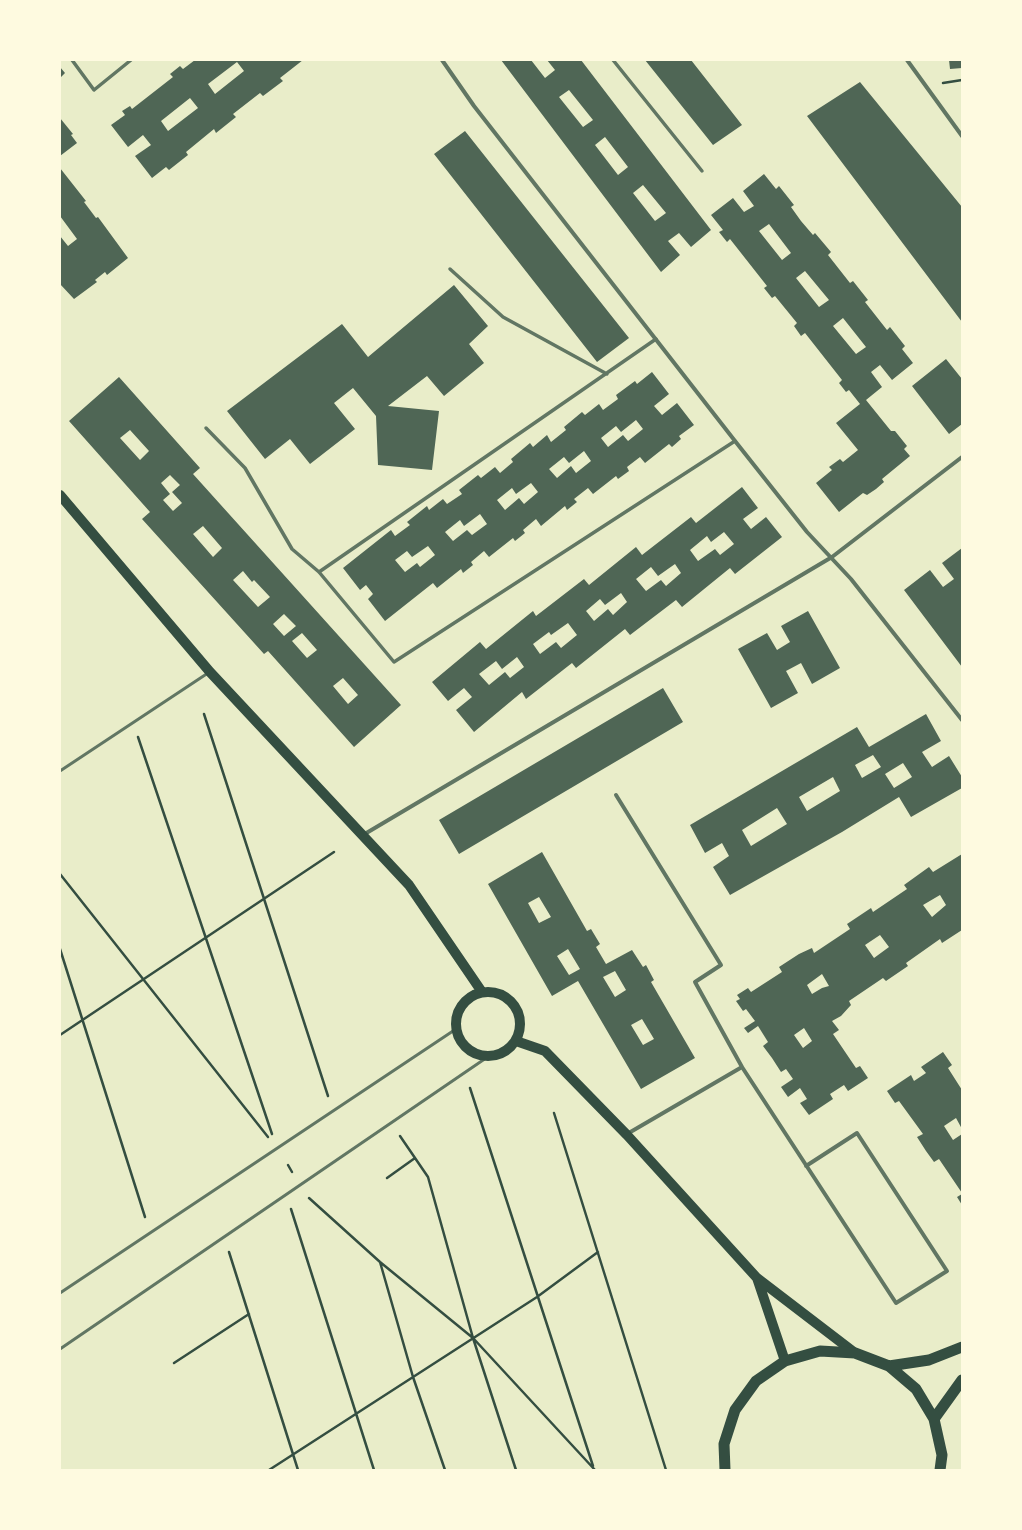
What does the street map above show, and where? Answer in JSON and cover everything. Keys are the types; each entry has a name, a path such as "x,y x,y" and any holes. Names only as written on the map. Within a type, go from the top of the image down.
{"highway":[{"path":"888,1366 929,1360 962,1347"},
{"path":"725,1470 724,1444 735,1410 756,1381 785,1361 820,1351 855,1353 888,1366 916,1389 934,1420 942,1455 940,1470"},
{"path":"934,1420 962,1380"}],"main road":[{"path":"60,494 210,672 409,885 482,992"},
{"path":"493,991 512,1001 518,1010 521,1020 520,1031 516,1041 509,1049 499,1055 478,1055 469,1050 461,1042 456,1029 458,1011 464,1002 472,995 482,992 493,991"},
{"path":"516,1041 545,1051 627,1135 757,1278 855,1353"},
{"path":"757,1278 785,1361"}],"street":[{"path":"72,60 94,90 131,60"},
{"path":"442,60 474,106 735,441 807,532 832,557 962,720"},
{"path":"613,60 702,171"},
{"path":"907,60 962,136"},
{"path":"450,269 503,317 607,374"},
{"path":"319,572 656,339"},
{"path":"206,428 245,468 292,549 319,572 394,662 735,441"},
{"path":"363,835 832,557 962,457"},
{"path":"616,795 721,965 695,982 742,1067 806,1166 896,1303 947,1270 857,1133 806,1166"},
{"path":"627,1135 742,1067"}],"lane":[{"path":"60,771 210,672"},
{"path":"60,1293 456,1029"},
{"path":"60,1349 489,1056"}],"path":[{"path":"204,714 333,1111"},
{"path":"138,736 277,1149"},
{"path":"60,1035 334,852"},
{"path":"60,874 277,1149"},
{"path":"60,949 150,1233"},
{"path":"470,1088 594,1469"},
{"path":"554,1113 666,1470"},
{"path":"400,1136 428,1176 473,1338 516,1470"},
{"path":"386,1178 415,1158"},
{"path":"309,1197 380,1262 473,1338 594,1469"},
{"path":"291,1210 374,1470"},
{"path":"229,1252 298,1470"},
{"path":"269,1470 537,1297 598,1252"},
{"path":"380,1262 413,1377 445,1470"},
{"path":"174,1363 249,1314"}],"building":[{"path":"195,60 303,60 280,78 283,81 263,96 260,93 233,114 236,117 216,133 214,129 186,152 188,155 169,170 166,167 152,178 135,156 151,145 143,135 128,147 111,125 125,115 122,111 130,106 132,109 173,77 170,74 180,66 183,69","holes":["237,62 244,71 215,94 208,84","190,98 198,108 168,131 161,121"]},
{"path":"501,60 531,60 545,78 555,70 547,60 581,60 711,230 691,247 679,233 668,241 680,255 661,272","holes":["569,90 593,120 583,127 559,97","605,137 628,167 618,175 595,145","643,185 666,213 655,221 633,193"]},
{"path":"645,60 691,60 742,125 713,145"},
{"path":"949,60 962,60 962,68 950,69"},
{"path":"60,67 65,73 60,78"},
{"path":"860,82 962,207 962,322 807,116"},
{"path":"60,118 73,134 71,135 77,143 60,156"},
{"path":"465,131 629,338 597,362 434,154"},
{"path":"60,168 86,201 84,202 96,218 98,217 128,258 107,275 105,272 95,280 97,282 74,299 60,284 60,236 68,246 77,239 60,216"},
{"path":"764,174 776,189 779,186 794,205 791,207 801,221 813,235 815,233 831,252 828,255 850,283 853,281 868,300 865,302 887,330 890,327 905,346 902,349 913,363 892,380 880,365 871,372 882,387 866,400 891,431 895,431 907,446 904,449 910,456 882,479 884,482 876,489 867,495 863,493 839,512 816,483 832,470 829,467 840,459 843,462 858,450 836,423 860,404 849,390 846,392 839,383 842,380 805,333 801,336 794,326 797,323 775,296 772,298 764,288 767,286 730,239 727,242 719,232 723,230 711,215 733,198 744,212 754,206 743,191","holes":["769,224 791,253 782,260 759,231","805,271 829,300 819,307 796,278","843,318 866,347 856,354 833,326"]},
{"path":"454,285 488,326 469,344 484,363 444,396 427,376 388,406 439,411 432,470 378,465 376,416 353,388 334,403 355,429 310,464 290,439 265,459 227,411 342,324 368,357"},
{"path":"946,359 962,379 962,424 949,434 912,386"},
{"path":"652,372 669,394 654,406 662,415 677,403 694,425 679,436 681,439 672,447 669,444 645,463 640,457 627,467 629,471 618,479 616,476 593,494 588,488 574,499 577,502 567,510 565,506 541,526 536,519 523,530 525,533 515,541 513,538 489,557 484,551 471,562 473,565 463,573 461,569 437,588 433,583 385,621 368,599 373,594 366,585 360,590 343,568 391,530 395,536 410,525 407,522 427,506 429,510 443,499 447,504 462,494 459,490 478,475 481,478 495,467 500,473 513,462 511,459 530,443 533,447 547,435 551,442 566,430 564,427 582,412 585,415 599,404 603,410 618,399 616,395 635,381 637,384","holes":["636,420 643,429 628,441 623,435 608,447 601,438 616,426 621,432","584,451 591,461 576,473 571,466 557,478 549,469 564,457 569,463","531,483 538,492 524,504 519,498 505,510 497,500 512,488 516,494","480,514 487,524 472,535 467,530 453,541 445,532 460,520 464,526","428,546 435,555 420,567 417,563 405,572 395,560 407,551 412,557"]},
{"path":"119,377 200,468 193,474 401,705 354,747 268,651 264,654 142,519 150,512 69,421","holes":["130,430 149,451 140,460 120,438","170,475 180,485 172,492 182,503 173,511 163,500 170,494 161,483","203,526 222,548 213,557 193,534","243,571 252,582 254,580 270,597 258,607 233,580","284,614 296,626 284,636 273,624","302,633 317,650 307,658 292,641","343,678 358,695 348,704 333,686"]},
{"path":"742,487 758,508 743,519 751,529 766,517 782,537 735,574 730,568 682,607 676,600 630,635 625,629 576,668 572,663 526,699 522,692 474,732 456,710 472,697 464,688 448,701 432,682 480,642 486,649 533,611 536,616 584,579 589,585 636,547 642,555 691,517 696,523","holes":["724,532 734,544 720,555 715,549 698,561 690,550 707,536 711,542","675,564 681,573 666,586 661,580 646,591 636,579 651,567 658,576","621,593 627,602 613,615 608,609 594,621 586,611 600,599 605,605","568,623 577,635 561,648 556,642 540,654 533,644 549,632 551,635","517,657 524,667 510,678 505,672 489,685 479,674 496,661 502,669"]},
{"path":"962,548 962,667 904,590 930,570 943,587 954,579 942,563"},
{"path":"808,611 840,668 812,684 801,663 786,671 798,693 771,708 738,649 767,633 777,650 790,642 781,626"},
{"path":"663,688 683,722 459,854 439,820"},
{"path":"926,714 941,741 922,752 932,767 949,756 962,777 962,788 911,817 899,797 842,832 730,895 713,867 729,856 722,843 705,853 690,825 857,727 869,747","holes":["873,755 881,767 862,778 855,765","903,763 912,777 894,788 885,774","833,777 840,791 807,811 799,797","777,808 787,824 751,846 742,830"]},
{"path":"542,852 587,931 591,929 600,944 596,947 606,964 632,950 643,967 646,965 654,980 651,982 695,1058 641,1089 578,981 552,996 488,884","holes":["539,897 551,917 539,923 528,903","568,949 580,969 569,975 557,956","615,971 626,990 615,997 603,977","642,1019 654,1039 643,1045 631,1025"]},
{"path":"962,854 962,930 942,943 940,939 906,963 908,966 886,981 883,978 849,1001 851,1005 841,1016 832,1021 839,1030 833,1034 856,1068 860,1066 868,1078 848,1091 844,1085 830,1094 833,1099 809,1115 800,1103 807,1099 800,1088 788,1097 781,1087 793,1079 786,1069 781,1072 763,1046 768,1042 758,1026 748,1033 744,1028 755,1021 746,1009 743,1011 736,1001 740,999 737,995 748,988 751,992 782,972 779,967 799,954 812,948 814,953 850,929 847,924 871,908 873,912 907,889 904,885 929,867 933,872","holes":["940,895 946,905 932,917 923,905","880,935 889,947 874,958 865,945","822,974 829,986 812,994 807,985","804,1028 812,1041 803,1048 794,1035"]},
{"path":"943,1052 952,1065 948,1068 962,1090 962,1129 956,1118 944,1126 953,1140 962,1134 962,1193 939,1159 934,1162 917,1137 923,1134 899,1101 895,1103 887,1091 911,1075 914,1081 926,1073 921,1067"},
{"path":"962,1194 962,1205 957,1197"}]}
